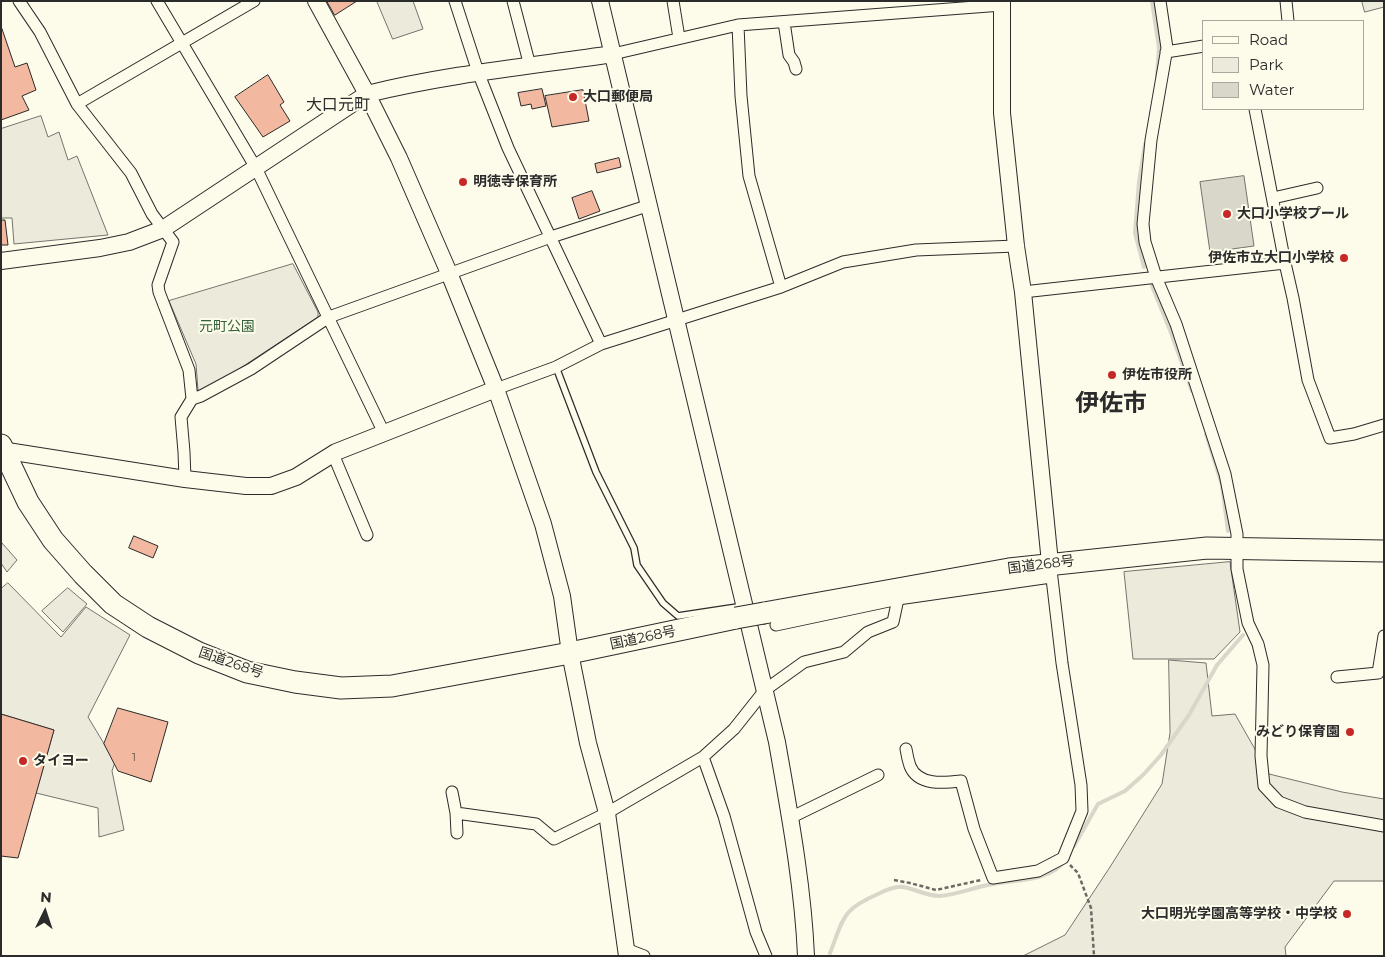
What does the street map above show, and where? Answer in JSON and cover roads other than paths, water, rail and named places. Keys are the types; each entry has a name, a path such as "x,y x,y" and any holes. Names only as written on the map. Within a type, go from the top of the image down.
{"highway":[{"name":"国道268号","path":"2,448 28,502 53,540 113,604 148,627 173,640 199,653 247,672 295,682 341,688 392,686 1009,569 1051,570 1208,548 1384,551"}],"street":[{"path":"19,1 40,32 77,104 131,173 152,214 173,242 158,285 159,292 187,362 192,399 181,417 185,479"},
{"path":"157,1 256,168 384,433"},
{"path":"77,104 254,1"},
{"path":"316,1 367,94 399,158 449,273 496,389 543,524 562,596 570,653 588,743 607,813 627,952 644,956"},
{"path":"455,1 478,72 508,148 601,344"},
{"path":"513,1 530,66"},
{"path":"600,1 678,321 755,616 765,690 777,742 790,818 805,932 806,956"},
{"path":"673,1 679,38"},
{"path":"1160,1 1166,52 1151,140 1143,224 1145,242 1156,277 1176,324 1225,474 1237,534 1237,569 1248,623 1258,644 1263,665 1261,756 1264,786 1279,802 1305,812 1384,826"},
{"path":"1286,1 1288,20"},
{"path":"1,261 100,248 129,242 163,229 367,94 478,72 613,54 738,25 1002,3 1002,113 1016,246 1023,292 1051,570 1082,811 1063,858 1038,871 993,878 974,830 961,781 942,784 929,782 918,776 910,768 906,749"},
{"path":"784,22 788,54 794,62 796,69"},
{"path":"738,25 740,96 749,176 781,287"},
{"path":"1166,52 1202,46"},
{"path":"1255,110 1308,380 1330,438 1354,434 1384,425"},
{"path":"1273,198 1317,188"},
{"path":"192,399 251,369 329,317 550,237 650,205"},
{"path":"2,448 185,479 246,486 272,486 296,477 333,454 556,367 601,344 781,287 843,262 916,250 1016,246"},
{"path":"1023,292 1285,262"},
{"path":"333,454 367,535"},
{"path":"755,616 898,599 1051,570"},
{"path":"456,813 536,824 554,840 607,813 703,757 734,728 765,690 804,662 844,652 868,632 893,622 898,599"},
{"path":"1337,676 1378,673 1384,636"},
{"path":"703,757 724,816 756,932 766,956"},
{"path":"790,818 878,775"},
{"path":"452,792 457,833"}],"lane":[{"path":"556,367 596,472 634,548 637,565 663,603 678,616 755,616"}],"water":[{"name":"大口小学校プール","path":"1244,176 1254,246 1210,252 1200,182"}],"waterway":[{"path":"1152,1 1159,48 1157,76"},
{"path":"1144,267 1135,233 1139,182 1145,144"},
{"path":"1152,286 1192,391"},
{"path":"1206,434 1222,485 1228,531"},
{"path":"1074,846 1098,804 1125,791 1161,755 1189,715 1217,665 1243,635"},
{"path":"830,953 845,916 850,910 887,890 903,887 940,896 958,893 982,886 1030,879 1050,873 1065,860"}],"place":[{"name":"大口郵便局","path":"573,97"},
{"name":"明徳寺保育所","path":"463,182"},
{"name":"大口小学校プール","path":"1227,214"},
{"name":"伊佐市立大口小学校","path":"1344,258"},
{"name":"伊佐市役所","path":"1112,375"},
{"name":"みどり保育園","path":"1350,732"},
{"name":"タイヨー","path":"23,761"},
{"name":"大口明光学園高等学校・中学校","path":"1347,914"}],"district":[{"name":"大口元町","path":"338,105"},
{"name":"伊佐市","path":"1111,404"}],"park label":[{"name":"元町公園","path":"227,327"}]}
